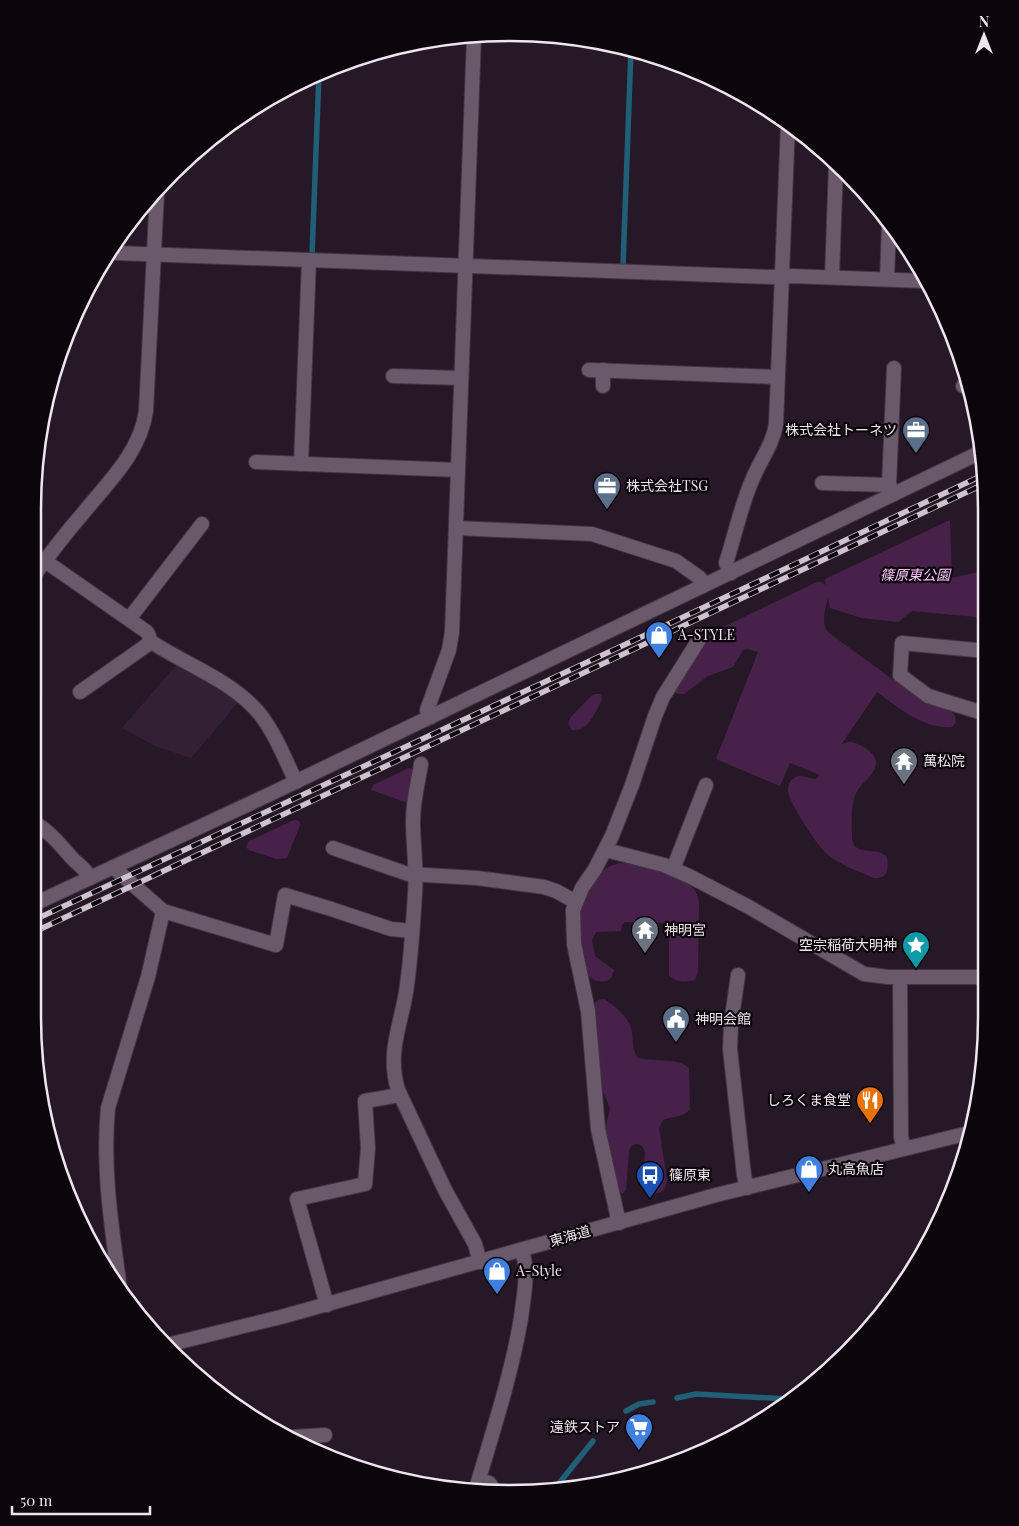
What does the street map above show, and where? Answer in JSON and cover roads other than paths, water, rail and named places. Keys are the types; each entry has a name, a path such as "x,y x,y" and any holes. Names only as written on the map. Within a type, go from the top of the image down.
{"street":[{"path":"431,717 427,710 451,641 474,43"},
{"path":"731,573 726,563 749,490 774,435 788,133"},
{"path":"832,277 836,173"},
{"path":"41,566 125,462 144,425 157,201"},
{"path":"887,279 889,235"},
{"path":"117,253 918,281"},
{"path":"301,464 309,260"},
{"path":"891,490 894,368"},
{"path":"589,370 778,377"},
{"path":"603,370 603,386"},
{"path":"393,376 462,378"},
{"path":"41,901 296,782 731,573 891,490 975,455"},
{"path":"256,462 458,470"},
{"path":"822,483 891,490"},
{"path":"129,619 202,524"},
{"path":"456,528 592,534 676,560 700,578 704,586"},
{"path":"45,561 129,619 150,636 150,641 147,645 80,692"},
{"path":"619,1222 598,1129 588,1011 574,944 572,922 576,902 582,888 606,850 632,785 663,697 700,638"},
{"path":"150,641 244,697 260,714 296,782"},
{"path":"978,650 902,643 900,674 928,696 978,712"},
{"path":"421,764 415,795 413,821 416,874 412,931 405,994 392,1061 400,1095 445,1190 475,1244 480,1262"},
{"path":"673,869 706,785"},
{"path":"41,828 54,837 76,862 85,869 90,878"},
{"path":"333,848 408,874 477,878 544,887 576,902"},
{"path":"606,850 651,861 673,869 749,907 854,968 876,976 978,977"},
{"path":"113,868 163,911 276,946 285,896 391,929 412,931"},
{"path":"118,1274 106,1178 106,1119 150,971 163,911"},
{"path":"738,975 731,1024 730,1049 747,1188"},
{"path":"900,977 901,1137 904,1149"},
{"path":"327,1304 297,1199 365,1184 368,1148 365,1101 400,1095"},
{"name":"東海道","path":"174,1344 254,1324 747,1188 963,1135"},
{"path":"478,1484 509,1379 515,1351 526,1280 526,1262 522,1250"},
{"path":"303,1436 325,1435"}],"waterway":[{"path":"623,266 631,57"},
{"path":"312,255 319,82"},
{"path":"677,1398 696,1394 780,1399"},
{"path":"626,1411 639,1404 653,1402"},
{"path":"560,1482 593,1441"}],"railway":[{"path":"41,917 977,478"},
{"path":"41,929 977,487"}],"place":[{"name":"株式会社トーネツ","path":"916,454"},
{"name":"株式会社TSG","path":"607,510"},
{"name":"A-STYLE","path":"659,659"},
{"name":"萬松院","path":"904,785"},
{"name":"神明宮","path":"645,954"},
{"name":"空宗稲荷大明神","path":"916,969"},
{"name":"神明会館","path":"676,1043"},
{"name":"しろくま食堂","path":"870,1124"},
{"name":"丸高魚店","path":"809,1193"},
{"name":"篠原東","path":"650,1199"},
{"name":"A-Style","path":"497,1295"},
{"name":"遠鉄ストア","path":"639,1451"}],"park label":[{"name":"篠原東公園","path":"915,575"}]}
